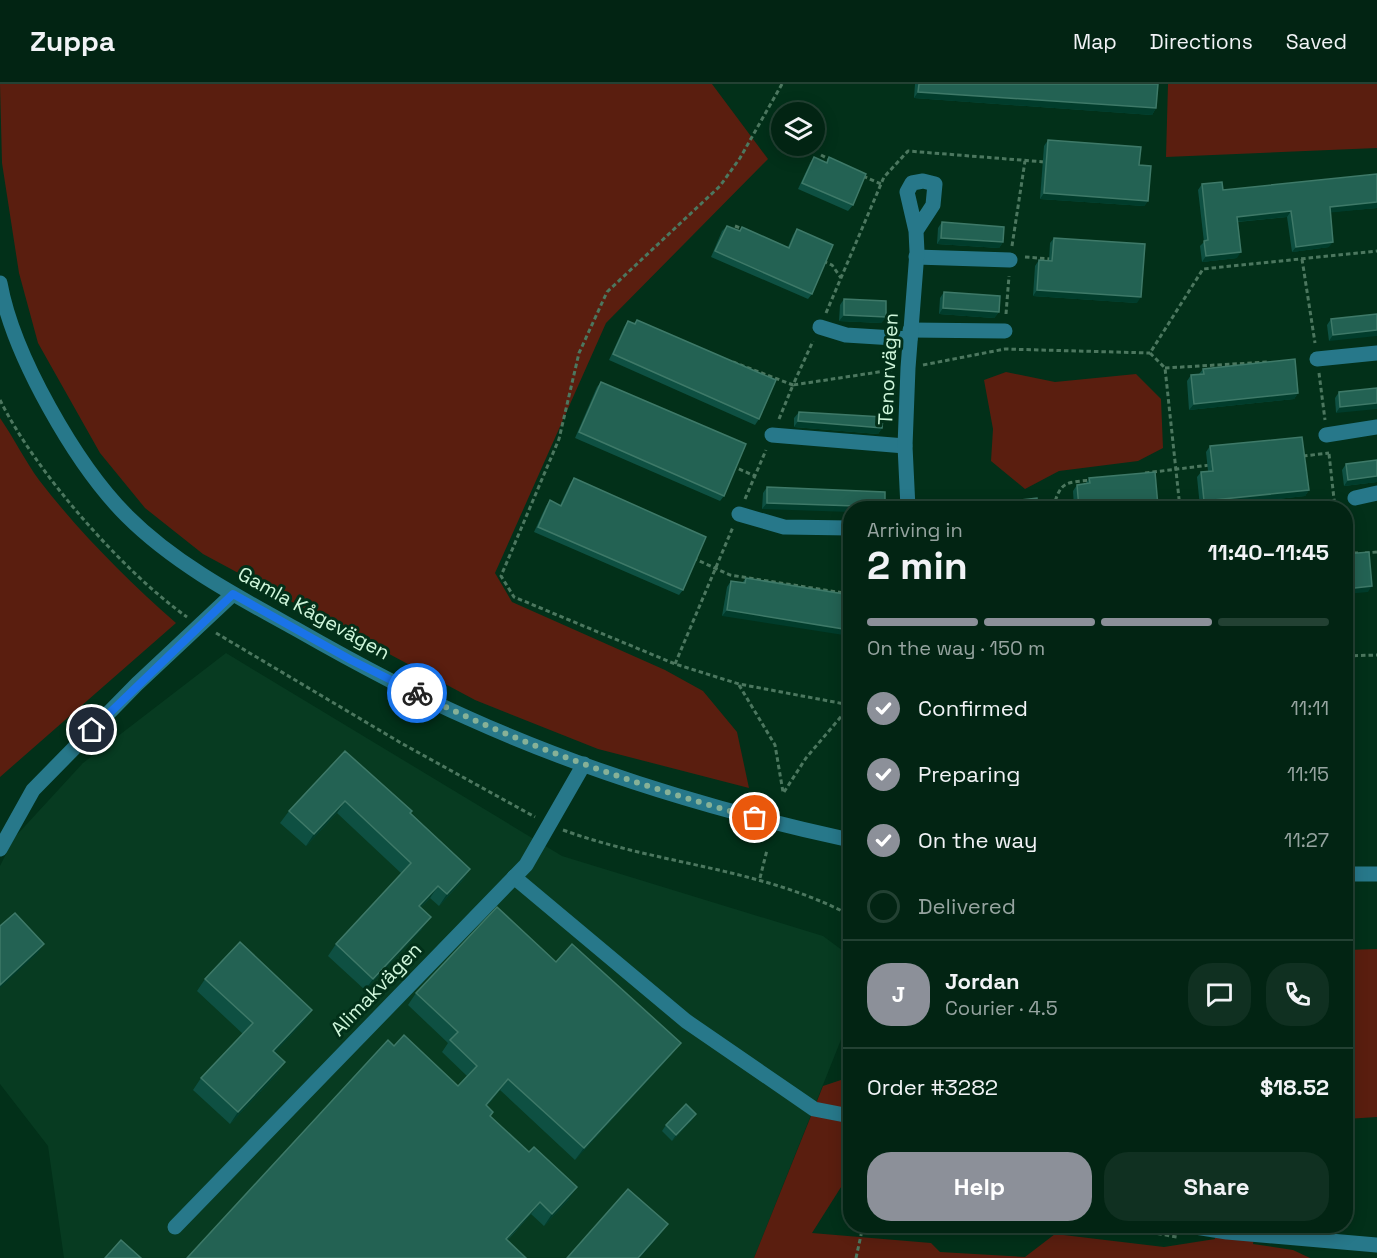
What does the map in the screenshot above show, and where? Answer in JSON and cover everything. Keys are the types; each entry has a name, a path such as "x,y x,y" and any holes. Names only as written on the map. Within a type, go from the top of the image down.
{"street":[{"name":"Tenorvägen","path":"908,501 905,446 916,231"},
{"path":"916,257 1016,258"},
{"name":"Gamla Kågevägen","path":"1,290 37,383 63,432 88,471 138,525 164,548 233,594 351,660 467,718 584,764 714,807 776,824 843,838"},
{"path":"820,327 846,335 1005,331"},
{"path":"1317,359 1377,353"},
{"path":"1326,435 1377,427"},
{"path":"772,435 905,446"},
{"path":"1355,498 1377,493"},
{"path":"739,514 784,527 843,528"},
{"path":"0,849 33,790 137,684 233,594"},
{"name":"Alimakvägen","path":"175,1227 526,865 584,764"},
{"path":"1353,874 1377,874"},
{"path":"514,877 686,1021 814,1109 843,1115"},
{"path":"1239,1233 1377,1245"}],"path":[{"path":"782,84 740,158 720,186 607,292 579,352 560,439 501,576 514,597 675,664 739,684 843,705"},
{"path":"823,156 831,160"},
{"path":"861,174 880,184"},
{"path":"735,226 746,230"},
{"path":"1150,353 1203,269 1377,251"},
{"path":"1016,258 1055,259"},
{"path":"1302,259 1334,501"},
{"path":"821,261 832,265 841,278"},
{"path":"728,360 793,385 908,368 1005,349 1150,353 1165,369 1179,501"},
{"path":"1165,369 1270,362"},
{"path":"675,664 793,385"},
{"path":"0,400 10,421 45,470 103,542 166,602 200,626 220,635 401,743 550,825 599,843 760,878 815,897 843,911"},
{"path":"1293,457 1329,453"},
{"path":"724,462 755,476"},
{"path":"1143,473 1211,465"},
{"path":"1055,501 1059,488 1066,483 1099,479"},
{"path":"1353,553 1377,552"},
{"path":"685,554 730,575 843,593"},
{"path":"1353,656 1377,656"},
{"path":"739,684 774,745 783,792 806,758 843,714"},
{"path":"760,878 767,850"},
{"path":"856,1258 862,1233"}],"shaded area":[{"path":"0,84 712,84 768,159 606,323 495,573 512,602 665,670 703,691 737,732 749,788 598,749 475,700 203,554 145,508 100,453 38,343 19,273 2,163"},
{"path":"1168,84 1377,84 1377,148 1166,157"},
{"path":"1006,372 1055,382 1136,374 1161,399 1163,448 1138,461 1059,471 1025,489 991,461 993,429 984,380"},
{"path":"0,418 39,480 71,519 139,590 176,623 0,777"},
{"path":"226,653 562,856 823,936 843,951 843,1035 754,1258 64,1258 48,1146 0,1084 0,866 14,838 83,763"},
{"path":"1377,949 1377,1117 1353,1119 1353,950"},
{"path":"843,1079 843,1184 812,1233 931,1243 940,1252 1025,1257 1055,1234 1164,1247 1215,1239 1215,1233 1255,1233 1253,1244 1293,1250 1310,1258 754,1258 823,1086"}],"building":[{"path":"919,84 1158,84 1156,108 918,92"},
{"path":"1048,140 1141,147 1139,165 1151,166 1148,201 1044,193"},
{"path":"814,157 827,163 829,157 866,174 853,205 802,183"},
{"path":"1377,174 1377,202 1330,207 1333,242 1296,247 1291,211 1237,217 1241,252 1206,256 1204,241 1208,240 1202,184 1222,182 1223,190"},
{"path":"942,222 1004,227 1003,242 941,238"},
{"path":"727,226 740,231 742,227 789,248 797,229 833,245 812,294 715,251"},
{"path":"1054,238 1145,244 1141,297 1037,290 1039,260 1052,261"},
{"path":"944,292 1000,296 999,312 943,308"},
{"path":"844,299 886,301 886,317 844,315"},
{"path":"1377,314 1377,330 1333,335 1331,319"},
{"path":"637,320 776,380 759,419 613,354 628,321 635,324"},
{"path":"1295,359 1298,393 1194,404 1191,375 1204,374 1203,369"},
{"path":"601,382 746,444 724,496 579,432"},
{"path":"1377,388 1377,403 1340,407 1339,392"},
{"path":"799,412 883,417 882,428 798,421"},
{"path":"1302,437 1309,490 1204,501 1201,472 1213,471 1210,446"},
{"path":"1377,460 1377,476 1348,480 1346,464"},
{"path":"1155,472 1158,501 1078,501 1077,485 1090,483 1089,478"},
{"path":"574,478 706,537 683,590 538,527 550,500 561,506"},
{"path":"767,487 885,492 885,501 843,501 843,506 767,503"},
{"path":"1037,498 1037,501 1011,501"},
{"path":"1369,552 1372,586 1353,588 1353,553"},
{"path":"746,578 843,594 843,629 727,610 731,581 745,583"},
{"path":"345,751 412,811 410,813 470,869 447,894 438,886 419,906 431,917 373,979 336,944 411,863 345,801 314,834 289,811"},
{"path":"497,907 556,962 572,944 681,1043 584,1148 508,1079 486,1105 493,1112 490,1116 529,1152 534,1147 577,1187 552,1214 540,1202 506,1239 526,1258 187,1258 388,1040 394,1046 404,1035 458,1086 477,1066 450,1040 458,1032 416,993"},
{"path":"15,913 44,944 0,985 0,926"},
{"path":"240,942 312,1010 273,1051 285,1062 238,1112 201,1078 253,1023 205,979"},
{"path":"686,1104 696,1114 676,1135 666,1125"},
{"path":"628,1189 668,1224 638,1258 567,1258"},
{"path":"121,1240 141,1258 105,1258"}],"way so far":[{"path":"417,693 467,718 546,751 638,783 755,818"}],"route":[{"path":"92,730 137,684 233,594 351,660 417,693"}]}
